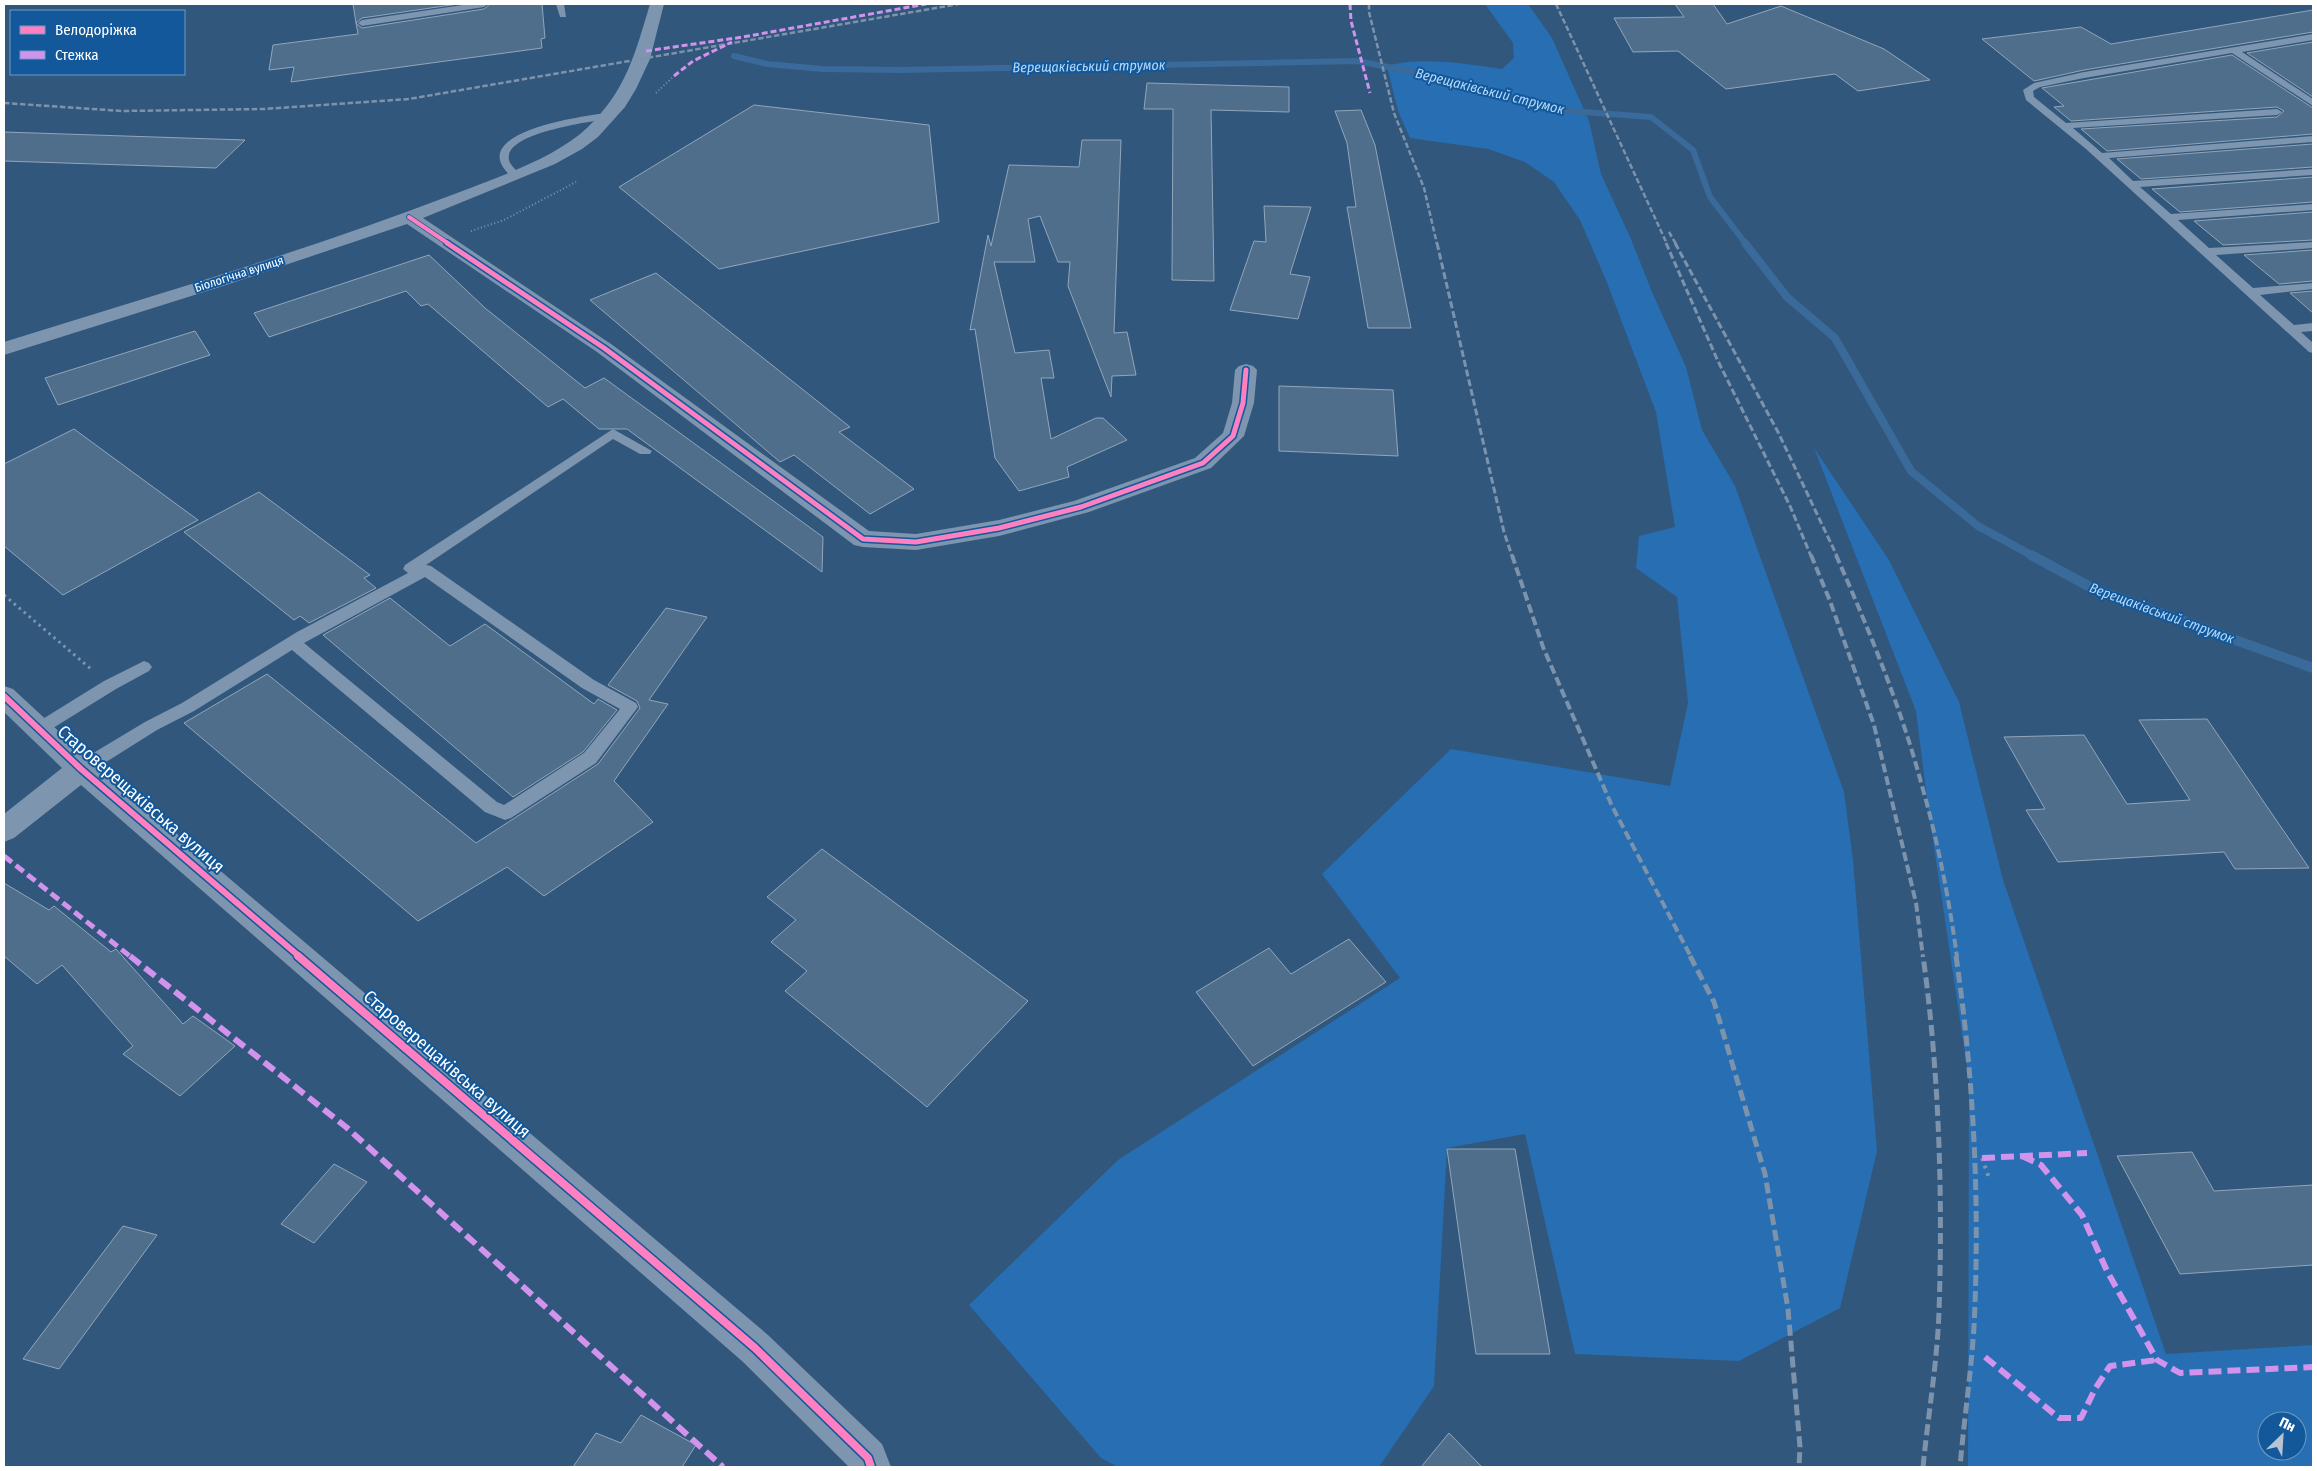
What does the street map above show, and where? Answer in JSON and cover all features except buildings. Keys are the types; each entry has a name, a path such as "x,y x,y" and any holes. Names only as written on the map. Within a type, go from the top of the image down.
{"street":[{"name":"Біологічна вулиця","path":"4,349 342,242 472,194 550,160 574,147 592,133 630,90 643,60 656,4"},
{"path":"408,217 604,348 863,539 916,542 999,528 1081,507 1203,463 1233,436 1243,403 1246,370"},
{"name":"Староверещаківська вулиця","path":"4,696 81,768 755,1348 869,1463"},
{"path":"4,830 81,768"}],"lane":[{"path":"362,22 484,4"},
{"path":"560,4 563,16"},
{"path":"2313,37 2235,52 2084,75 2037,85 2028,90 2029,98 2099,156 2313,349"},
{"path":"2235,52 2313,103"},
{"path":"2063,126 2277,112"},
{"path":"516,175 504,163 504,156 506,150 516,142 557,124 582,118 607,116"},
{"path":"2099,156 2313,139"},
{"path":"2130,184 2313,172"},
{"path":"2168,218 2313,207"},
{"path":"2206,252 2313,245"},
{"path":"2250,292 2313,286"},
{"path":"2291,329 2313,327"},
{"path":"81,768 188,707 430,557 613,433 645,452"},
{"path":"426,570 588,684 630,707 590,758 505,813 492,807 292,642 426,570"},
{"path":"39,729 110,684 144,667"}],"path":[{"path":"656,93 674,76"},
{"path":"504,220 576,182"},
{"path":"4,595 110,684"},
{"path":"1982,1158 1989,1178"}],"shaded area":[{"path":"1485,4 1528,4 1552,38 1589,121 1601,174 1686,367 1702,430 1735,486 1844,792 1853,860 1877,1151 1840,1308 1739,1361 1575,1354 1525,1134 1447,1148 1434,1386 1379,1467 1118,1467 1101,1458 969,1305 1118,1160 1400,978 1322,874 1451,749 1670,786 1688,703 1677,597 1636,568 1639,536 1675,527 1656,412 1606,280 1580,220 1554,182 1525,162 1488,149 1410,138 1398,111 1387,66 1429,61 1502,69 1514,58 1513,43"},
{"path":"1814,448 1889,560 1959,702 2003,880 2166,1354 2313,1345 2313,1467 1968,1467 1969,1080 1928,807 1916,711"}],"waterway":[{"name":"Верещаківський струмок","path":"734,56 767,64 822,69 901,70 1357,61 1445,78 1521,102 1557,110 1651,117 1693,150 1710,197 1746,244"},
{"name":"Верещаківський струмок","path":"1745,243 1787,297 1835,338 1911,471 1978,526 2033,556"},
{"name":"Верещаківський струмок","path":"2031,555 2092,588 2313,668"}],"railway":[{"path":"4,103 122,111 264,109 409,99 959,4"},
{"path":"1369,4 1369,12 1394,113 1424,188 1437,244"},
{"path":"1556,4 1667,244"},
{"path":"1669,232 1676,244"},
{"path":"1437,243 1504,532 1512,556"},
{"path":"1666,243 1717,359 1790,506 1811,556"},
{"path":"1675,243 1778,432 1837,556"},
{"path":"1512,555 1543,647 1612,806 1691,957"},
{"path":"1811,555 1830,601 1874,725 1916,903 1923,957"},
{"path":"1836,555 1884,669 1914,756 1938,849 1957,957"},
{"path":"1690,956 1714,1002 1765,1174 1788,1309 1800,1447 1799,1467"},
{"path":"1923,956 1936,1088 1940,1178 1940,1268 1938,1331 1923,1467"},
{"path":"1956,956 1967,1048 1976,1188 1974,1327 1960,1467"}],"marked path":[{"path":"646,51 743,37 926,4"},
{"path":"1350,4 1351,21 1370,93"},
{"path":"674,76 693,61 732,42"},
{"path":"4,856 346,1127 723,1467"},
{"path":"1982,1158 2087,1153"},
{"path":"2022,1156 2041,1165 2082,1215 2107,1271 2157,1360 2180,1373 2313,1367"},
{"path":"1985,1357 2059,1418 2081,1418 2095,1389 2110,1366 2157,1360"}],"cycle path":[{"path":"409,217 604,348 863,539 916,542 999,528 1081,507 1203,463 1233,436 1243,403 1246,370"},
{"path":"4,696 81,769 755,1348 868,1458 871,1467"}]}
